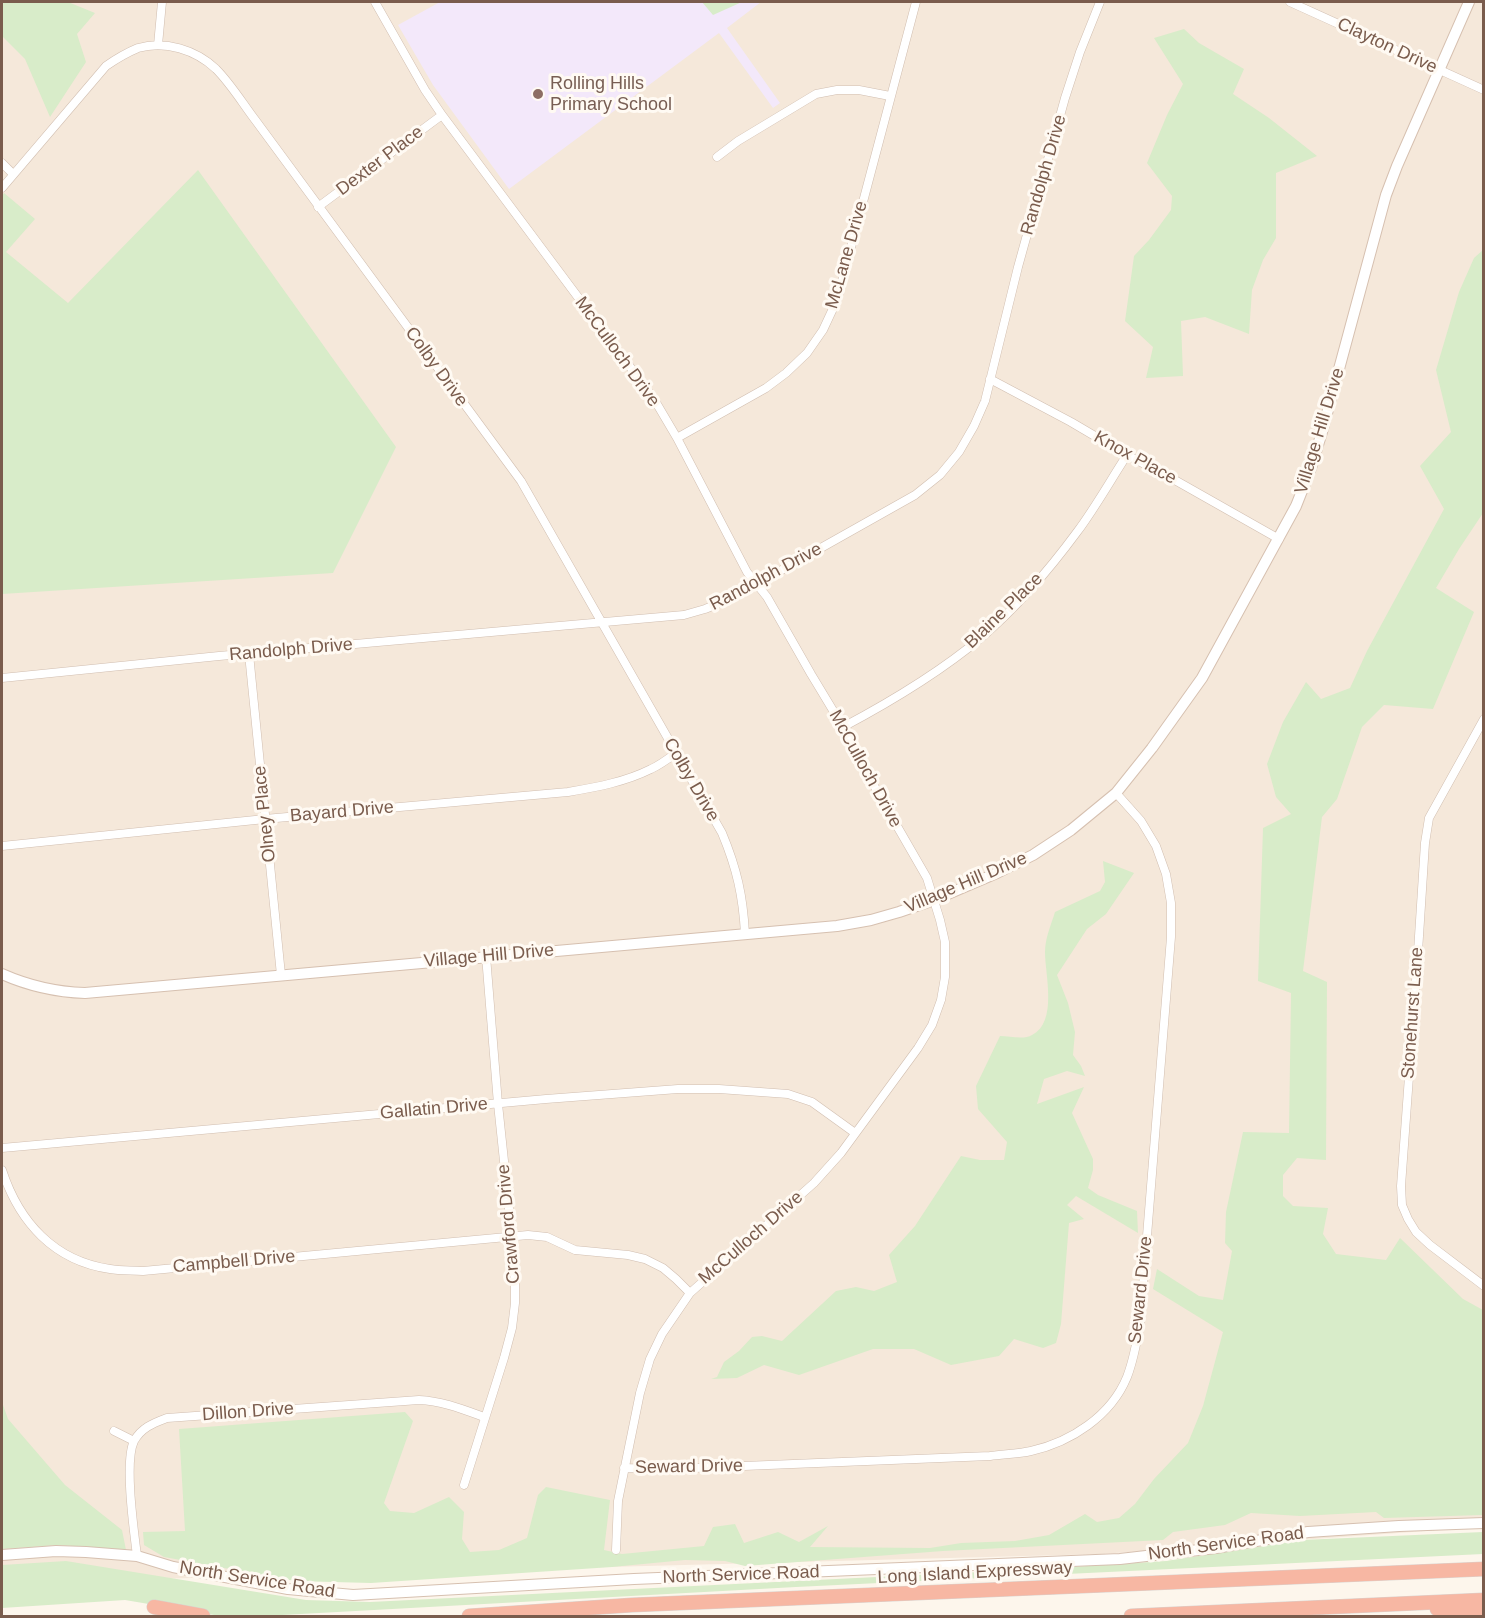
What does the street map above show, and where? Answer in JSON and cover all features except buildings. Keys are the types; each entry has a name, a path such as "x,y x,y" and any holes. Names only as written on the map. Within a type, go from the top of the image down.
{"highway":[{"path":"1456,1570 1484,1562"},
{"name":"Long Island Expressway","path":"469,1617 632,1605 1484,1569"},
{"path":"1131,1617 1484,1600"},
{"path":"1393,1604 1462,1612 1484,1612"},
{"path":"154,1608 203,1617"}],"street":[{"path":"158,45 162,2"},
{"name":"McCulloch Drive","path":"375,2 425,90 442,115 654,399 747,572 767,597 927,878 945,942 945,977 940,1000 932,1025 918,1048 855,1134 814,1183 690,1293 662,1334 650,1359 640,1393 624,1468 618,1501 616,1550"},
{"name":"McLane Drive","path":"676,438 766,388 807,353 823,330 837,300 916,2"},
{"name":"Randolph Drive","path":"2,678 684,615 714,606 757,584 915,495 940,475 959,452 985,401 1018,267 1065,98 1100,2"},
{"name":"Clayton Drive","path":"1290,2 1484,90"},
{"name":"Village Hill Drive","path":"2,974 42,988 74,993 837,926 871,920 934,900 1033,855 1071,830 1116,793 1152,748 1202,678 1296,506 1323,432 1386,195 1469,2"},
{"name":"Colby Drive","path":"2,188 106,66 123,54 158,45 178,48 201,58 216,70 256,121 520,481 722,833 739,879 746,934"},
{"path":"717,158 738,141 816,94 837,90 859,90 890,96"},
{"name":"Dexter Place","path":"318,207 442,115"},
{"path":"2,164 13,174"},
{"name":"Knox Place","path":"990,379 1279,539"},
{"name":"Blaine Place","path":"843,727 917,685 982,637 1055,561 1079,530 1127,455"},
{"name":"Olney Place","path":"249,654 281,975"},
{"name":"Stonehurst Lane","path":"1484,719 1429,818 1425,843 1401,1186 1402,1205 1416,1232 1484,1286"},
{"name":"Bayard Drive","path":"2,846 265,819 568,792 602,787 626,780 653,769 676,753"},
{"name":"Seward Drive","path":"624,1468 670,1469 966,1457 1030,1452 1061,1442 1090,1424 1111,1404 1126,1379 1135,1352 1140,1323 1171,937 1171,903 1166,874 1156,846 1141,821 1116,793"},
{"name":"Crawford Drive","path":"464,1485 512,1328 515,1278 486,956"},
{"name":"Gallatin Drive","path":"2,1148 678,1089 719,1089 788,1094 812,1102 855,1134"},
{"name":"Campbell Drive","path":"2,1170 23,1216 38,1234 77,1260 110,1269 143,1271 528,1235 547,1237 575,1250 628,1255 645,1260 663,1268 690,1293"},
{"name":"Dillon Drive","path":"134,1441 148,1425 167,1418 418,1400 453,1405 484,1417"},
{"path":"114,1431 134,1441 130,1458 130,1480 136,1556"},
{"name":"North Service Road","path":"2,1556 56,1551 136,1556 173,1567 288,1589 353,1595 634,1579 1120,1559 1216,1548 1308,1533 1399,1526 1484,1523"}],"shaded area":[{"path":"2,2 1483,2 1483,1527 1101,1554 2,1583"},
{"name":"Rolling Hills Primary School","path":"440,2 761,2 727,28 780,103 773,108 719,33 509,189 433,85 398,25"}],"green space":[{"path":"2,2 68,2 95,13 77,34 86,62 50,117 25,59 2,36"},
{"path":"702,2 742,2 713,15"},
{"path":"1184,29 1199,43 1244,69 1233,94 1269,118 1317,156 1276,173 1276,238 1263,260 1252,290 1249,334 1205,317 1181,321 1183,376 1146,378 1153,347 1125,321 1134,256 1171,210 1172,196 1147,163 1183,84 1154,38"},
{"path":"198,170 396,447 333,573 2,594 2,196 4,193 35,219 6,252 68,303"},
{"path":"1483,250 1483,513 1436,588 1474,612 1433,709 1384,705 1362,727 1337,799 1322,817 1303,971 1327,982 1326,1160 1297,1158 1283,1175 1283,1196 1293,1206 1328,1208 1323,1234 1336,1254 1386,1260 1400,1238 1463,1299 1483,1310 1483,1515 1384,1518 1376,1512 1300,1516 1251,1513 1225,1525 1173,1532 1163,1540 943,1551 745,1566 725,1561 685,1560 371,1583 295,1581 164,1557 144,1545 143,1532 185,1531 179,1429 405,1412 413,1421 384,1503 390,1511 414,1513 449,1497 464,1512 462,1539 470,1552 499,1550 527,1538 538,1495 546,1487 610,1500 604,1550 622,1554 704,1546 713,1527 735,1524 744,1543 778,1532 799,1542 828,1526 810,1547 930,1548 961,1543 1015,1541 1049,1535 1085,1514 1097,1522 1119,1518 1135,1504 1154,1479 1188,1443 1203,1406 1223,1332 1153,1289 1157,1269 1199,1296 1223,1300 1232,1251 1225,1243 1226,1212 1243,1132 1289,1133 1291,993 1258,981 1263,828 1291,814 1276,797 1267,764 1283,722 1306,682 1321,699 1350,688 1367,651 1444,509 1420,466 1451,432 1436,370 1459,292 1474,258"},
{"path":"1103,861 1134,873 1106,914 1087,929 1057,975 1068,1003 1075,1032 1073,1055 1085,1076 1067,1071 1044,1079 1037,1104 1084,1087 1072,1113 1093,1159 1093,1170 1088,1188 1098,1195 1137,1211 1138,1233 1076,1196 1067,1205 1084,1219 1069,1223 1061,1324 1056,1343 1043,1348 1014,1339 999,1356 951,1365 914,1349 873,1349 799,1375 764,1365 737,1378 711,1379 717,1377 724,1362 752,1337 762,1336 782,1341 836,1291 856,1287 874,1291 897,1282 889,1255 915,1226 961,1156 980,1160 1004,1160 1007,1142 978,1109 976,1086 1000,1036 1025,1037 1040,1029 1048,1009 1045,947 1055,912 1100,891 1105,882"},
{"path":"2,1402 8,1419 65,1485 122,1530 126,1550 58,1545 2,1549"},
{"path":"1483,1532 1483,1554 796,1587 264,1616 220,1616 125,1600 2,1608 2,1565 66,1561 306,1600 370,1602 1039,1569 1166,1561 1302,1540"}],"place":[{"name":"Rolling Hills Primary School","path":"538,94"}]}
